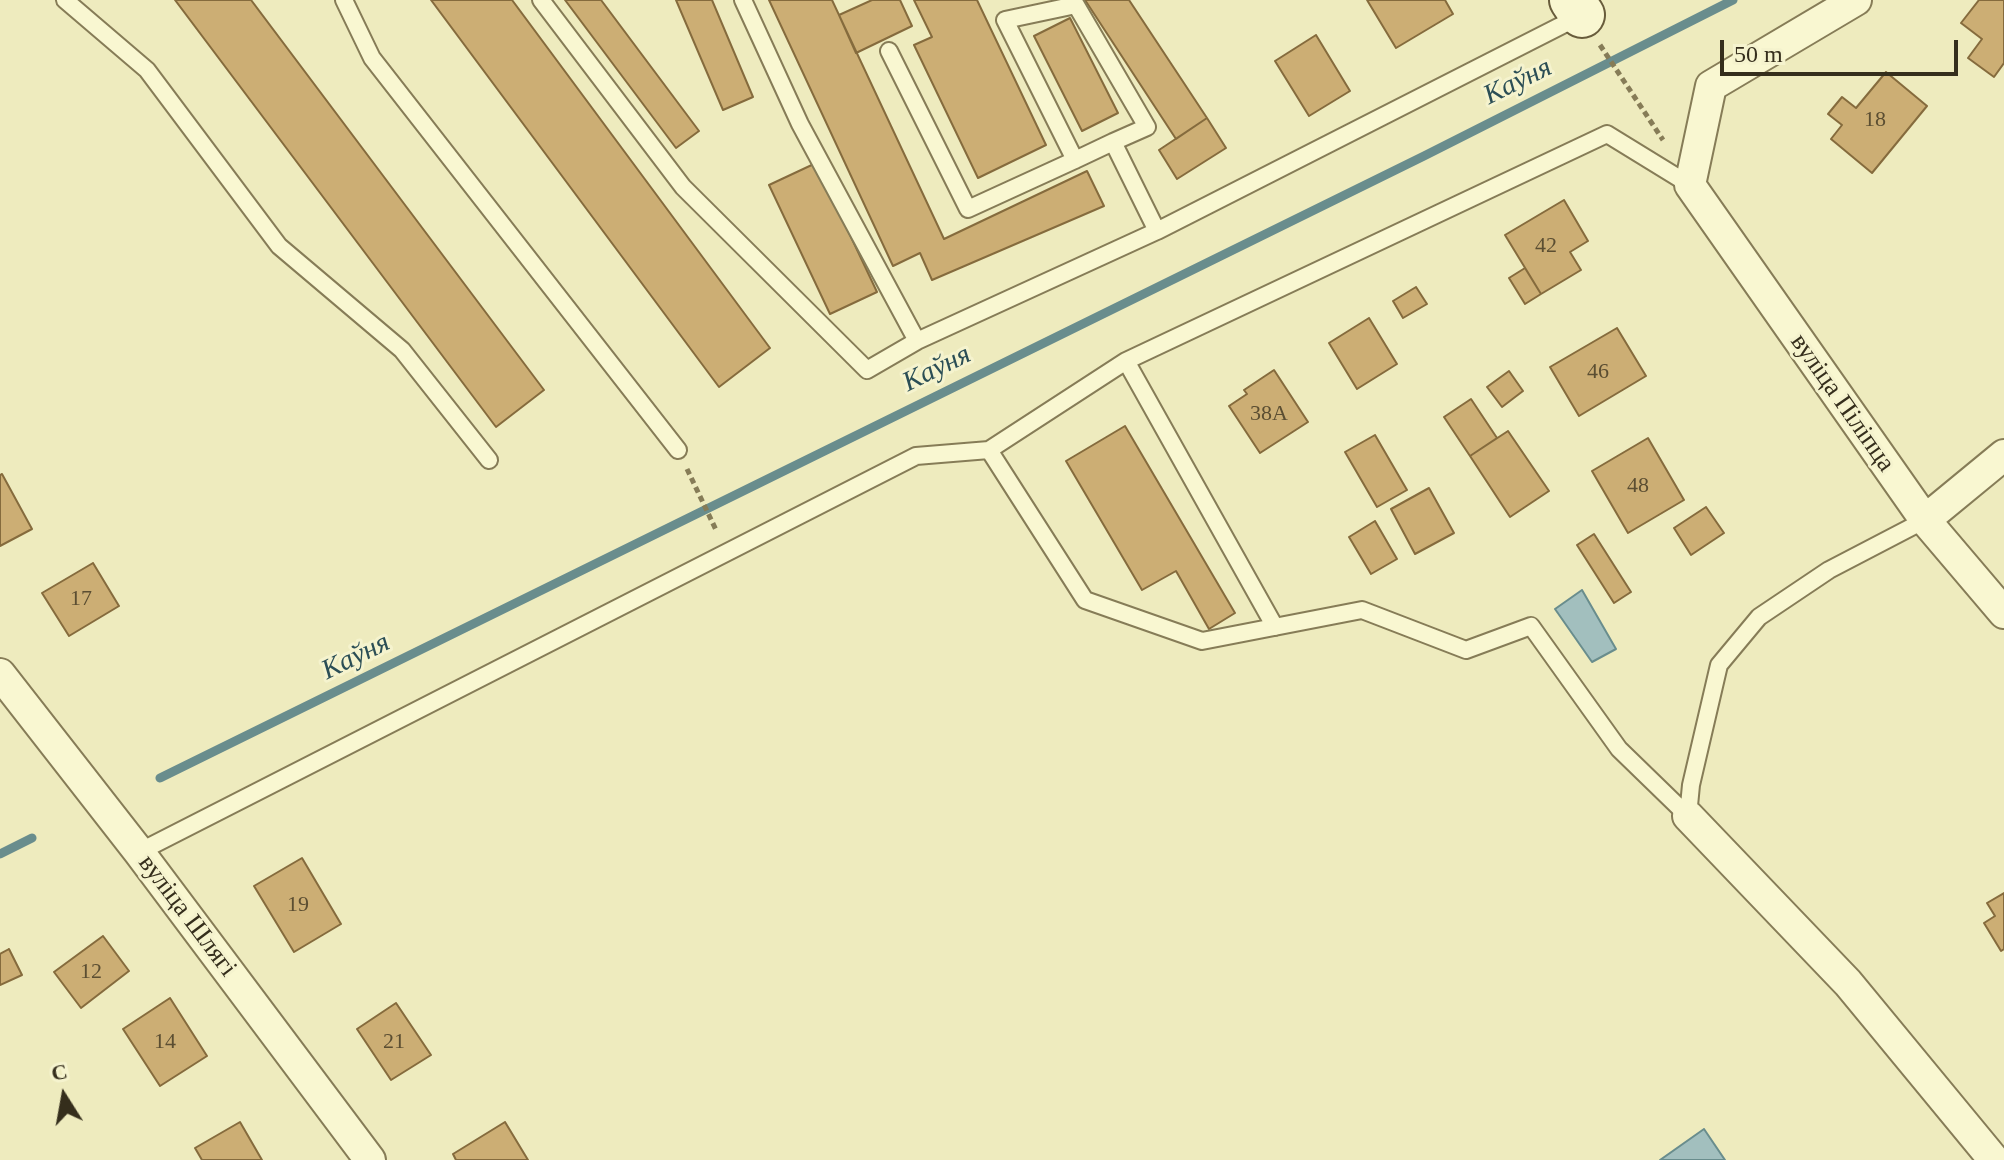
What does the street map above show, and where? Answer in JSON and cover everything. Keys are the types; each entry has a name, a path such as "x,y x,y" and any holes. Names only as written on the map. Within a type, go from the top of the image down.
{"street":[{"path":"1690,185 1711,86 1856,0"},
{"name":"вуліца Піліпца","path":"1690,185 1925,520 2004,613"},
{"path":"1925,520 2004,455"},
{"name":"вуліца Шлягі","path":"0,674 139,852 370,1160"},
{"path":"1688,816 1848,983 1994,1160"}],"lane":[{"path":"65,0 147,70 279,246 402,350 489,460"},
{"path":"344,0 372,58 678,450"},
{"path":"541,0 683,187 867,370 917,341 1157,231 1584,19"},
{"path":"743,0 800,124 917,341"},
{"path":"889,51 968,209 1075,160 1113,142 1147,127 1076,5 1005,20 1075,160"},
{"path":"139,852 916,456 989,450 1126,361 1607,134 1690,185"},
{"path":"1113,142 1157,231"},
{"path":"1126,361 1275,627"},
{"path":"989,450 1085,600 1202,641 1362,610 1466,650 1531,626 1619,749 1688,816"},
{"path":"1688,816 1691,785 1719,665 1759,617 1829,570 1925,520"}],"path":[{"path":"1584,19 1639,101"},
{"path":"697,490 715,529"}],"water":[{"path":"1582,590 1616,649 1592,662 1555,609"},
{"path":"1704,1129 1725,1160 1660,1160"}],"building":[{"path":"175,0 251,0 544,390 496,427"},
{"path":"431,0 512,0 770,348 719,387"},
{"path":"565,0 601,0 699,131 676,148"},
{"path":"676,0 712,0 753,97 723,110"},
{"path":"769,0 832,0 944,239 1087,171 1104,206 932,280 920,253 893,266"},
{"path":"872,0 900,0 912,26 856,53 839,15"},
{"path":"914,0 977,0 1046,145 978,178 914,45 932,37"},
{"path":"1085,0 1129,0 1207,118 1176,139"},
{"path":"1367,0 1445,0 1453,14 1396,48"},
{"path":"1979,0 2004,0 2004,63 1994,77 1968,58 1982,39 1961,23"},
{"path":"1070,18 1118,113 1082,131 1034,36"},
{"path":"1316,35 1350,91 1309,116 1275,61"},
{"path":"1886,72 1927,106 1872,173 1831,139 1842,125 1828,114 1842,97 1856,108"},
{"path":"1207,118 1226,148 1177,179 1159,150"},
{"path":"816,163 877,292 830,314 769,185"},
{"path":"1564,200 1588,241 1570,252 1581,270 1541,294 1505,235"},
{"path":"1525,268 1541,294 1525,304 1509,278"},
{"path":"1416,287 1427,304 1403,318 1393,301"},
{"path":"1369,318 1397,364 1357,389 1329,343"},
{"path":"1617,328 1646,376 1579,416 1550,367"},
{"path":"1274,370 1308,422 1260,453 1229,406 1247,394 1244,390"},
{"path":"1509,371 1523,391 1502,407 1487,387"},
{"path":"1471,399 1497,438 1470,456 1444,417"},
{"path":"1125,426 1235,613 1209,629 1176,571 1142,590 1066,461"},
{"path":"1508,431 1549,491 1510,517 1470,456"},
{"path":"1375,435 1407,490 1377,507 1345,452"},
{"path":"1648,438 1684,500 1628,533 1592,471"},
{"path":"0,475 32,529 0,546"},
{"path":"1429,488 1454,533 1415,554 1391,509"},
{"path":"1706,507 1724,533 1691,555 1674,528"},
{"path":"1375,521 1397,559 1371,574 1349,537"},
{"path":"1594,534 1631,592 1614,603 1577,545"},
{"path":"93,563 119,606 69,636 42,593"},
{"path":"302,858 341,924 294,952 254,886"},
{"path":"2004,893 2004,949 2001,951 1984,923 1995,916 1987,903"},
{"path":"103,936 129,971 81,1008 54,972"},
{"path":"9,949 22,975 0,985 0,954"},
{"path":"170,998 207,1056 160,1086 123,1029"},
{"path":"396,1003 431,1055 391,1080 357,1029"},
{"path":"240,1122 262,1160 202,1160 195,1148"},
{"path":"505,1122 528,1160 456,1160 453,1154"}],"waterway":[{"name":"Каўня","path":"160,778 1424,156 1733,0"},
{"name":"Каўня","path":"0,854 32,838"}]}
